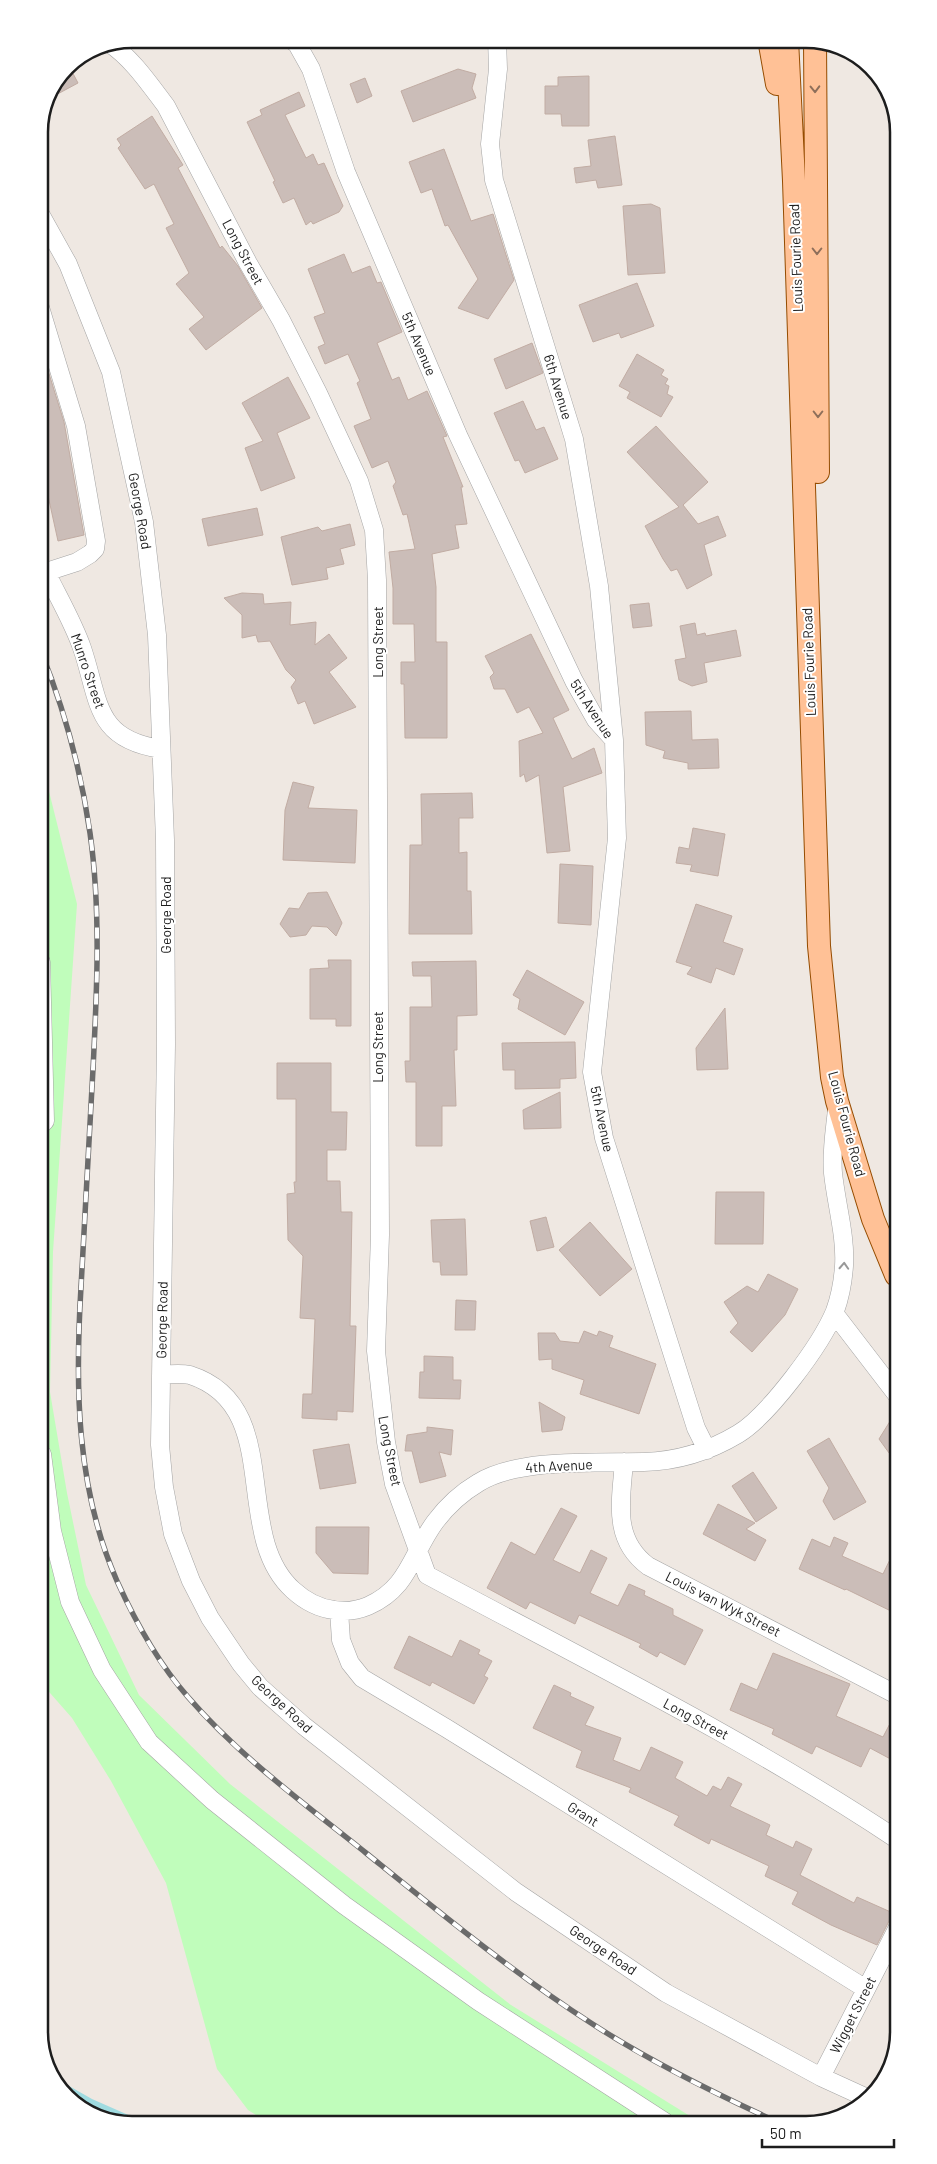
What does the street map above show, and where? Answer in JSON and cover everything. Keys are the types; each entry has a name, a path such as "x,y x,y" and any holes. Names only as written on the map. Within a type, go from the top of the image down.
{"main road":[{"path":"771,48 794,181"},
{"name":"Louis Fourie Road","path":"787,48 794,181 819,946 832,1077 837,1101 873,1219 890,1260"},
{"path":"815,48 820,618 819,946"}],"street":[{"name":"5th Avenue","path":"300,48 311,69 346,172 462,444 574,681 596,720 614,740 617,838 592,1072 604,1138 696,1428 707,1450"},
{"name":"6th Avenue","path":"497,48 498,69 490,144 494,180 574,439 599,586 614,740"},
{"name":"Long Street","path":"117,49 146,80 166,106 318,392 359,481 374,530 377,580 380,1235 376,1351 386,1442 394,1484 427,1575 745,1745 890,1835"},
{"name":"George Road","path":"48,228 68,264 111,372 144,522 157,635 166,840 166,1044 160,1446 164,1487 173,1534 191,1581 210,1618 241,1664 260,1687 304,1726 516,1892 666,1993 821,2077 861,2095"},
{"path":"48,334 76,426 96,541 95,548 84,558 48,567"},
{"name":"Munro Street","path":"48,578 82,647 102,715 122,737 144,746 162,749"},
{"name":"4th Avenue","path":"161,1375 188,1374 217,1390 231,1402 247,1437 254,1467 261,1528 267,1550 276,1571 287,1584 305,1601 324,1609 350,1612 383,1599 399,1584 434,1524 447,1508 462,1493 495,1473 527,1466 674,1460 707,1450 740,1433 774,1401 802,1367 834,1313 841,1290 845,1263 833,1170 837,1101"},
{"path":"834,1313 890,1386"},
{"name":"Louis van Wyk Street","path":"624,1462 622,1530 629,1546 638,1559 648,1566 890,1691"},
{"path":"48,1500 52,1531 70,1602 102,1670 149,1742 212,1800 344,1905 478,2001 656,2116"},
{"name":"Grant","path":"339,1611 341,1640 350,1663 362,1678 446,1728 866,1989"},
{"name":"Wigget Street","path":"821,2077 890,1942"}],"green space":[{"path":"48,787 77,904 53,1252 50,1392 67,1493 86,1585 139,1695 230,1784 511,2005 690,2116 257,2116 248,2110 217,2069 166,1883 111,1781 72,1718 48,1691"}],"water":[{"path":"65,2084 92,2099 131,2116 115,2115 94,2108 80,2099"}],"building":[{"path":"458,69 476,74 472,88 476,98 413,122 401,91"},
{"path":"72,72 78,83 56,95"},
{"path":"589,76 589,126 562,126 561,114 545,114 545,86 558,86 558,77"},
{"path":"365,78 372,96 357,103 350,84"},
{"path":"299,92 305,106 285,115 306,158 313,154 318,165 324,163 343,206 339,212 313,224 311,221 306,225 294,198 283,203 273,182 275,181 247,122 262,115 260,110"},
{"path":"152,116 183,165 178,168 220,248 222,246 238,266 262,308 206,350 189,329 204,317 176,284 189,273 166,228 174,224 154,184 145,189 118,148 121,145 117,139"},
{"path":"615,136 622,185 598,188 596,180 576,183 574,168 591,166 588,140"},
{"path":"444,149 471,221 493,214 514,280 488,319 458,308 478,279 448,225 445,226 432,189 421,193 409,162"},
{"path":"651,204 660,208 665,273 628,275 623,206"},
{"path":"344,254 352,273 370,266 377,283 381,282 402,332 377,343 392,380 399,377 408,400 427,391 447,436 443,437 463,487 461,487 467,524 455,525 459,548 432,554 436,587 436,642 447,642 447,738 405,738 404,684 401,684 401,662 415,662 414,624 393,624 393,588 389,552 415,549 407,514 403,515 393,486 396,482 388,461 372,468 354,426 371,419 357,383 360,381 348,354 325,364 318,347 325,344 314,317 325,313 308,269"},
{"path":"637,283 654,326 621,338 619,333 593,342 579,305"},
{"path":"532,343 543,373 506,389 494,359"},
{"path":"637,354 664,370 661,375 668,379 665,384 669,386 667,394 673,397 661,417 627,398 630,392 619,386"},
{"path":"48,370 64,422 84,535 58,541 48,495"},
{"path":"288,377 310,418 277,433 295,478 261,491 245,448 263,441 242,403"},
{"path":"523,401 536,430 544,427 558,459 525,473 519,460 515,461 494,413"},
{"path":"656,426 708,482 683,505 698,524 718,516 726,536 704,545 712,575 687,589 677,569 671,571 663,559 645,526 679,507 627,452"},
{"path":"257,508 263,535 208,546 202,519"},
{"path":"350,524 355,545 340,549 344,564 326,568 328,579 292,585 281,537 318,527 322,531"},
{"path":"242,593 263,594 264,604 291,602 290,625 316,622 315,645 329,634 347,658 329,672 356,707 314,724 305,701 298,704 291,687 296,680 286,670 270,641 258,642 256,635 242,638 242,615 224,598"},
{"path":"649,603 652,626 633,628 630,605"},
{"path":"695,623 697,635 705,633 706,636 736,630 741,656 704,663 707,682 692,686 679,680 675,660 686,658 680,626"},
{"path":"531,634 569,710 553,718 572,759 594,748 602,773 563,787 570,851 547,853 539,775 526,782 524,774 520,777 519,741 543,733 529,707 517,713 505,689 494,689 490,677 494,673 485,656"},
{"path":"691,711 692,740 718,739 719,768 688,769 688,763 663,758 665,751 646,745 645,712"},
{"path":"293,782 314,787 308,808 357,810 355,863 283,860 285,810"},
{"path":"472,793 473,818 459,818 459,853 467,852 467,891 471,891 472,934 409,934 410,845 422,845 421,794"},
{"path":"693,828 725,834 718,876 690,871 692,865 676,863 679,847 689,849"},
{"path":"560,864 593,866 591,925 558,923"},
{"path":"327,892 342,923 336,936 327,927 312,926 306,935 290,937 280,924 289,908 299,909 308,893"},
{"path":"696,904 732,916 723,942 743,949 734,975 716,968 711,983 687,974 692,967 676,962"},
{"path":"328,960 351,960 351,1026 336,1026 336,1019 310,1019 310,969 329,968"},
{"path":"476,961 477,1015 457,1016 457,1050 454,1050 456,1106 442,1106 442,1146 416,1146 416,1082 406,1082 405,1061 410,1061 410,1007 432,1007 431,976 413,976 412,962"},
{"path":"527,970 584,1002 565,1035 518,1009 520,999 513,995"},
{"path":"725,1008 728,1069 697,1070 696,1048"},
{"path":"575,1042 576,1078 560,1079 560,1088 515,1089 515,1070 503,1070 502,1043"},
{"path":"277,1063 331,1063 331,1112 347,1112 346,1150 327,1150 327,1181 340,1181 341,1212 352,1212 350,1326 356,1326 353,1412 337,1411 337,1420 302,1418 303,1394 312,1394 315,1319 300,1318 303,1256 288,1240 287,1194 295,1193 294,1182 296,1182 296,1099 277,1099"},
{"path":"560,1092 561,1128 524,1129 523,1110"},
{"path":"716,1192 764,1192 763,1244 715,1244"},
{"path":"546,1217 554,1247 537,1251 530,1221"},
{"path":"465,1219 467,1275 441,1275 440,1262 433,1262 431,1220"},
{"path":"590,1222 632,1269 600,1296 559,1250"},
{"path":"768,1274 798,1289 785,1315 752,1352 730,1332 738,1323 724,1302 747,1286 758,1292"},
{"path":"456,1300 476,1301 475,1330 455,1330"},
{"path":"584,1331 597,1336 599,1331 613,1336 609,1347 656,1364 639,1414 580,1394 584,1380 552,1369 552,1359 539,1360 538,1333 555,1333 560,1341 579,1343"},
{"path":"424,1356 453,1357 453,1380 461,1380 460,1399 419,1398 420,1372 424,1372"},
{"path":"539,1402 565,1417 562,1430 542,1432"},
{"path":"890,1421 890,1454 879,1439"},
{"path":"427,1427 453,1430 451,1455 439,1452 446,1476 420,1483 412,1451 405,1451 407,1435 427,1432"},
{"path":"829,1438 866,1502 834,1520 823,1501 829,1488 807,1451"},
{"path":"349,1444 356,1483 320,1489 313,1450"},
{"path":"753,1472 777,1508 756,1522 732,1486"},
{"path":"718,1504 755,1523 746,1529 766,1540 755,1561 703,1534"},
{"path":"561,1508 577,1516 553,1560 580,1573 591,1550 607,1558 590,1593 618,1606 629,1584 645,1591 644,1595 673,1609 673,1615 703,1630 685,1665 660,1652 657,1657 639,1647 641,1644 579,1615 575,1624 530,1602 526,1609 487,1588 511,1542 535,1555"},
{"path":"316,1527 369,1527 368,1574 333,1573 316,1553"},
{"path":"834,1537 848,1543 842,1556 883,1574 890,1560 890,1611 799,1569 812,1539 830,1547"},
{"path":"409,1636 452,1657 460,1640 480,1650 478,1654 492,1661 484,1676 488,1678 474,1704 432,1682 430,1686 394,1668"},
{"path":"773,1653 850,1684 836,1716 883,1737 890,1724 890,1759 870,1748 861,1767 816,1746 812,1754 772,1734 774,1729 730,1710 741,1683 757,1690"},
{"path":"554,1685 571,1693 570,1696 594,1707 585,1725 621,1738 613,1760 640,1771 651,1747 683,1762 675,1778 707,1796 713,1786 721,1790 728,1777 742,1784 730,1806 770,1825 766,1835 793,1848 796,1841 812,1849 800,1875 854,1903 857,1897 890,1912 890,1919 877,1945 831,1925 792,1904 798,1892 765,1876 769,1866 711,1839 709,1844 674,1825 679,1816 629,1792 631,1788 576,1767 582,1751 533,1728"}],"railway":[{"path":"48,670 77,763 90,833 96,892 96,1010 79,1325 78,1362 81,1437 93,1510 103,1546 132,1612 148,1642 177,1684 229,1740 297,1798 448,1919 533,1983 613,2037 681,2075 764,2116"}]}
